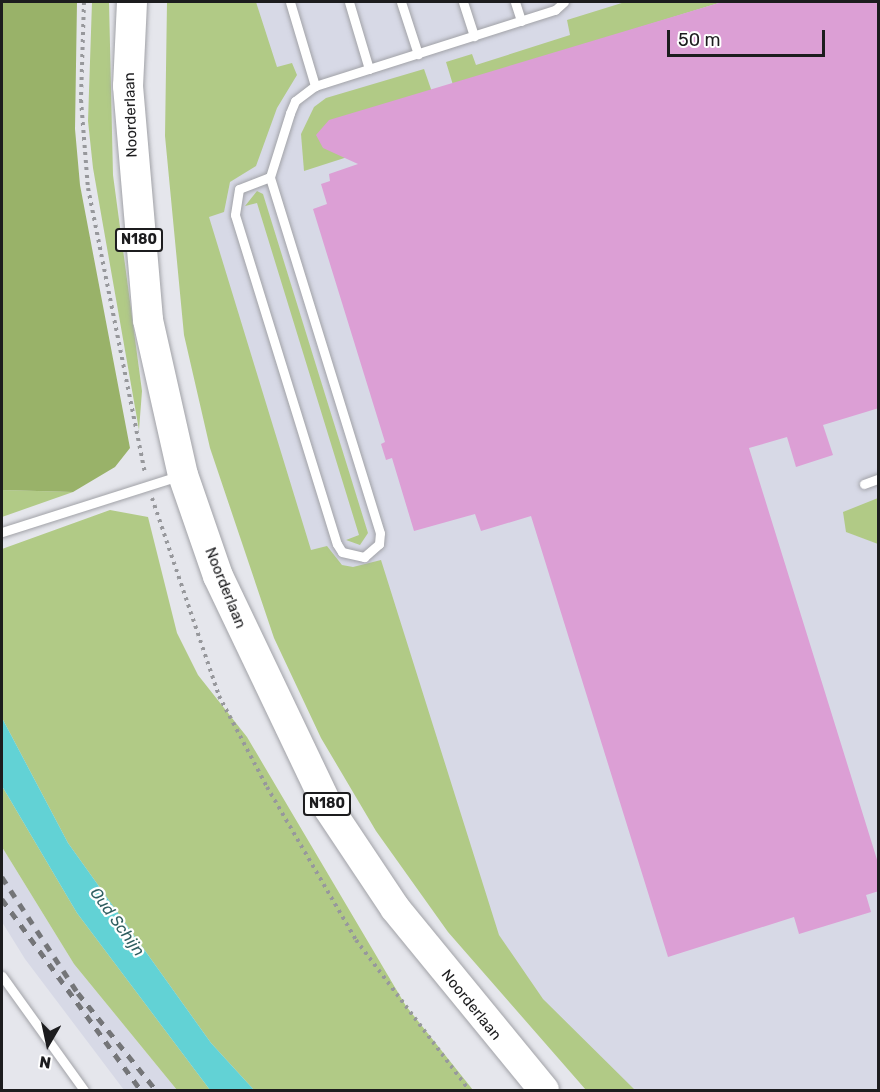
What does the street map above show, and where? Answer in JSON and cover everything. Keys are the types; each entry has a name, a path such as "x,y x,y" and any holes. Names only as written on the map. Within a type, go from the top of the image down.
{"main road":[{"name":"Noorderlaan","path":"132,2 128,86 135,212 148,320 183,475 218,576 329,808 402,918 544,1090"}],"lane":[{"path":"290,2 315,86"},
{"path":"349,2 369,69"},
{"path":"401,2 418,54"},
{"path":"463,2 474,36"},
{"path":"515,2 520,21"},
{"path":"270,177 239,189 235,215 337,544 342,552 364,557 380,544 380,533 270,177 295,101 315,86 520,21 564,2"},
{"path":"2,532 183,475"},
{"path":"864,484 879,480"},
{"path":"2,976 84,1090"}],"shaded area":[{"path":"187,2 878,2 878,1090 618,1090 513,984 223,402"},
{"path":"2,847 74,964 177,1090 124,1090 25,959 2,922"}],"green space":[{"path":"2,2 77,2 75,129 80,185 130,448 115,467 73,492 2,490"},
{"path":"92,2 109,2 113,175 142,391 139,430 93,168 88,121"},
{"path":"167,2 256,2 277,67 292,63 297,75 277,108 256,166 230,182 224,212 209,217 311,550 327,546 342,565 353,567 381,560 499,935 543,999 635,1090 586,1090 448,932 376,831 321,738 274,638 210,448 184,335 165,136"},
{"path":"625,2 722,2 453,85 446,62 472,54 476,65 570,35 567,20"},
{"path":"424,69 432,92 363,152 304,171 301,134 314,107 326,98"},
{"path":"257,191 263,194 368,533 360,545 346,540 359,535 257,203 245,206"},
{"path":"2,490 73,492 2,517"},
{"path":"878,498 878,544 846,532 843,512"},
{"path":"110,510 148,517 177,633 198,675 247,737 406,1006 473,1090 254,1090 211,1043 68,843 2,718 2,549"},
{"path":"2,786 77,913 210,1090 177,1090 74,964 2,847"}],"water":[{"name":"Oud Schijn","path":"2,718 68,843 211,1043 254,1090 210,1090 77,913 2,786"}],"building":[{"path":"722,2 879,2 879,408 823,425 833,455 796,467 787,437 749,448 879,866 879,891 866,895 871,912 799,934 794,917 668,957 531,516 481,531 475,514 414,531 392,458 386,460 381,444 385,442 313,209 327,204 321,184 330,181 329,174 358,164 323,148 316,135 329,120"}],"railway":[{"path":"2,877 78,993 156,1090"},
{"path":"2,899 141,1090"}]}
